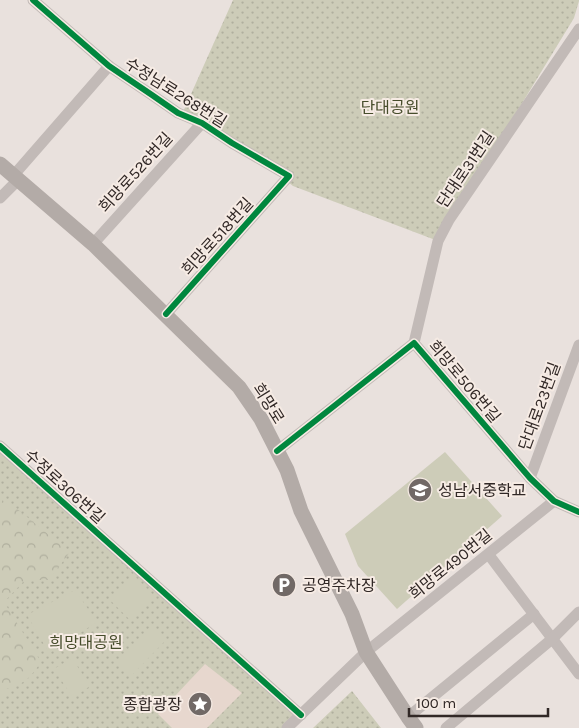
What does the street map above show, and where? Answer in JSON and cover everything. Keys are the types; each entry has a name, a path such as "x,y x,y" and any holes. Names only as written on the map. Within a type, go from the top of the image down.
{"main road":[{"name":"희망로","path":"0,164 93,244 239,387 260,418 287,470 302,511 352,614 366,652 412,722"}],"street":[{"name":"수정남로268번길","path":"33,0 109,66 178,113 202,123 232,144 289,176"},
{"name":"단대로31번길","path":"414,343 438,241 449,220 579,29"},
{"path":"0,198 109,66"},
{"name":"희망로526번길","path":"93,244 202,123"},
{"name":"희망로518번길","path":"166,314 289,176"},
{"name":"희망로506번길","path":"277,451 414,343 530,478 554,502 579,512"},
{"name":"단대로23번길","path":"530,478 579,345"},
{"name":"수정로306번길","path":"0,446 300,715"},
{"name":"희망로490번길","path":"287,728 366,652 554,502"},
{"path":"489,555 579,674"},
{"path":"446,728 552,639 579,612"},
{"path":"412,722 534,614"}],"green space":[{"name":"단대공원","path":"233,0 579,1 574,18 438,241 293,186 265,164 183,112"},
{"name":"희망대공원","path":"0,451 295,715 282,728 0,728"},
{"path":"445,452 502,516 397,609 358,566 345,534"},
{"path":"0,499 16,508 70,552 49,580 25,580 4,602 41,662 27,680 6,689 0,704"},
{"path":"135,577 153,595 129,619 111,601"},
{"path":"75,590 97,622 49,653 27,615"},
{"path":"151,626 166,640 132,675 117,661"},
{"path":"72,658 90,686 73,698 54,669"},
{"path":"352,691 381,728 313,728"}],"shaded area":[{"name":"종합광장","path":"205,664 242,693 207,728 172,728 158,714"}],"cycle path":[{"path":"33,0 109,66 178,113 202,123 289,176 166,314"},
{"path":"277,451 414,343 530,478 554,501 579,512"},
{"path":"0,446 301,715"}],"place":[{"name":"성남서중학교","path":"420,490"},
{"name":"공영주차장","path":"284,585"},
{"name":"종합광장","path":"200,704"}]}
